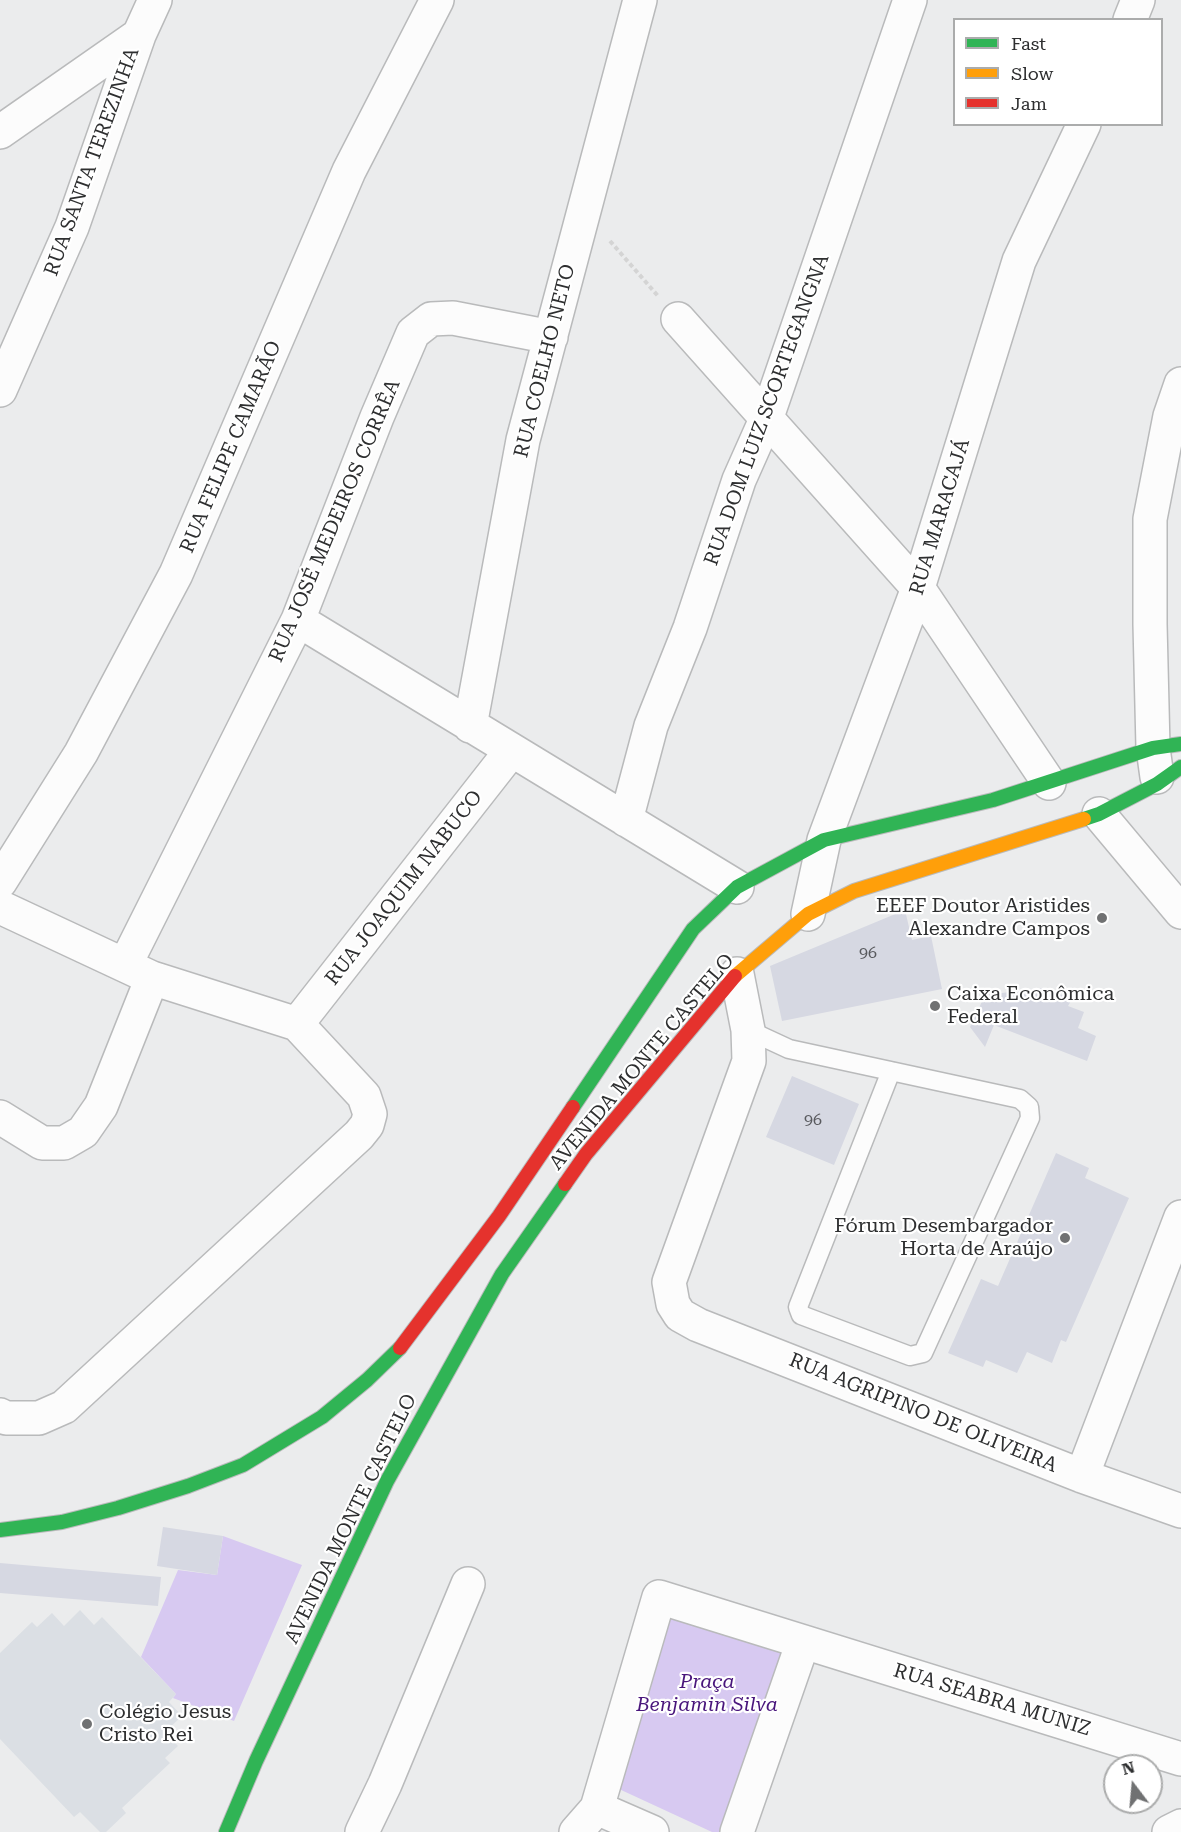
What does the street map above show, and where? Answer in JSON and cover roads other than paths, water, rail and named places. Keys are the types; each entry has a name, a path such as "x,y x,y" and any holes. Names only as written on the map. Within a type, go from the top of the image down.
{"street":[{"name":"RUA FELIPE CAMARÃO","path":"0,882 81,753 176,574 349,171 437,0"},
{"name":"RUA COELHO NETO","path":"470,726 523,440 640,0"},
{"name":"RUA DOM LUIZ SCORTEGANGNA","path":"626,820 651,726 690,628 739,480 767,417 910,0"},
{"path":"1131,18 1138,0"},
{"name":"RUA SANTA TEREZINHA","path":"0,390 72,227 153,1"},
{"path":"0,132 139,35"},
{"name":"RUA MARACAJÁ","path":"808,914 824,840 918,588 1019,261 1083,126"},
{"name":"RUA JOSÉ MEDEIROS CORRÊA","path":"0,1117 42,1143 64,1143 83,1132 101,1106 138,972 298,620 377,417 413,333 431,319 453,318 551,337"},
{"path":"678,319 918,588 1049,783"},
{"path":"1169,775 1150,624 1150,519 1170,416 1181,384"},
{"path":"298,620 737,886"},
{"path":"0,1530 62,1522 118,1508 188,1486 243,1464 322,1417 398,1352 499,1216 693,928 737,886 824,840 993,801 1167,746"},
{"name":"RUA JOAQUIM NABUCO","path":"297,1024 511,751"},
{"name":"AVENIDA MONTE CASTELO","path":"226,1832 256,1761 387,1481 502,1274 575,1155 737,974 808,914 854,891 1099,814 1169,775"},
{"path":"1099,814 1181,912"},
{"path":"0,907 138,972 297,1024 364,1096 370,1114 367,1125 359,1135 64,1407 39,1418 6,1418 0,1415"},
{"path":"737,974 748,1030"},
{"name":"RUA AGRIPINO DE OLIVEIRA","path":"748,1030 749,1060 669,1282 673,1304 680,1315 698,1325 1082,1476 1181,1511"},
{"path":"499,1216 575,1155 555,1132"},
{"path":"1082,1476 1181,1217"},
{"path":"362,1832 385,1784 468,1584"},
{"path":"652,1832 586,1820 659,1598 803,1642 736,1832"},
{"name":"RUA SEABRA MUNIZ","path":"803,1642 1181,1759"},
{"path":"1168,1832 1181,1826"}],"lane":[{"path":"748,1030 789,1048 1020,1099 1029,1107 1030,1118 923,1353 910,1356 801,1315 798,1307 891,1071"}],"place":[{"name":"EEEF Doutor Aristides Alexandre Campos","path":"1102,918"},
{"name":"Caixa Econômica Federal","path":"935,1006"},
{"name":"Fórum Desembargador Horta de Araújo","path":"1065,1238"},
{"name":"Colégio Jesus Cristo Rei","path":"87,1724"}],"park label":[{"name":"Praça Benjamin Silva","path":"707,1694"}]}
